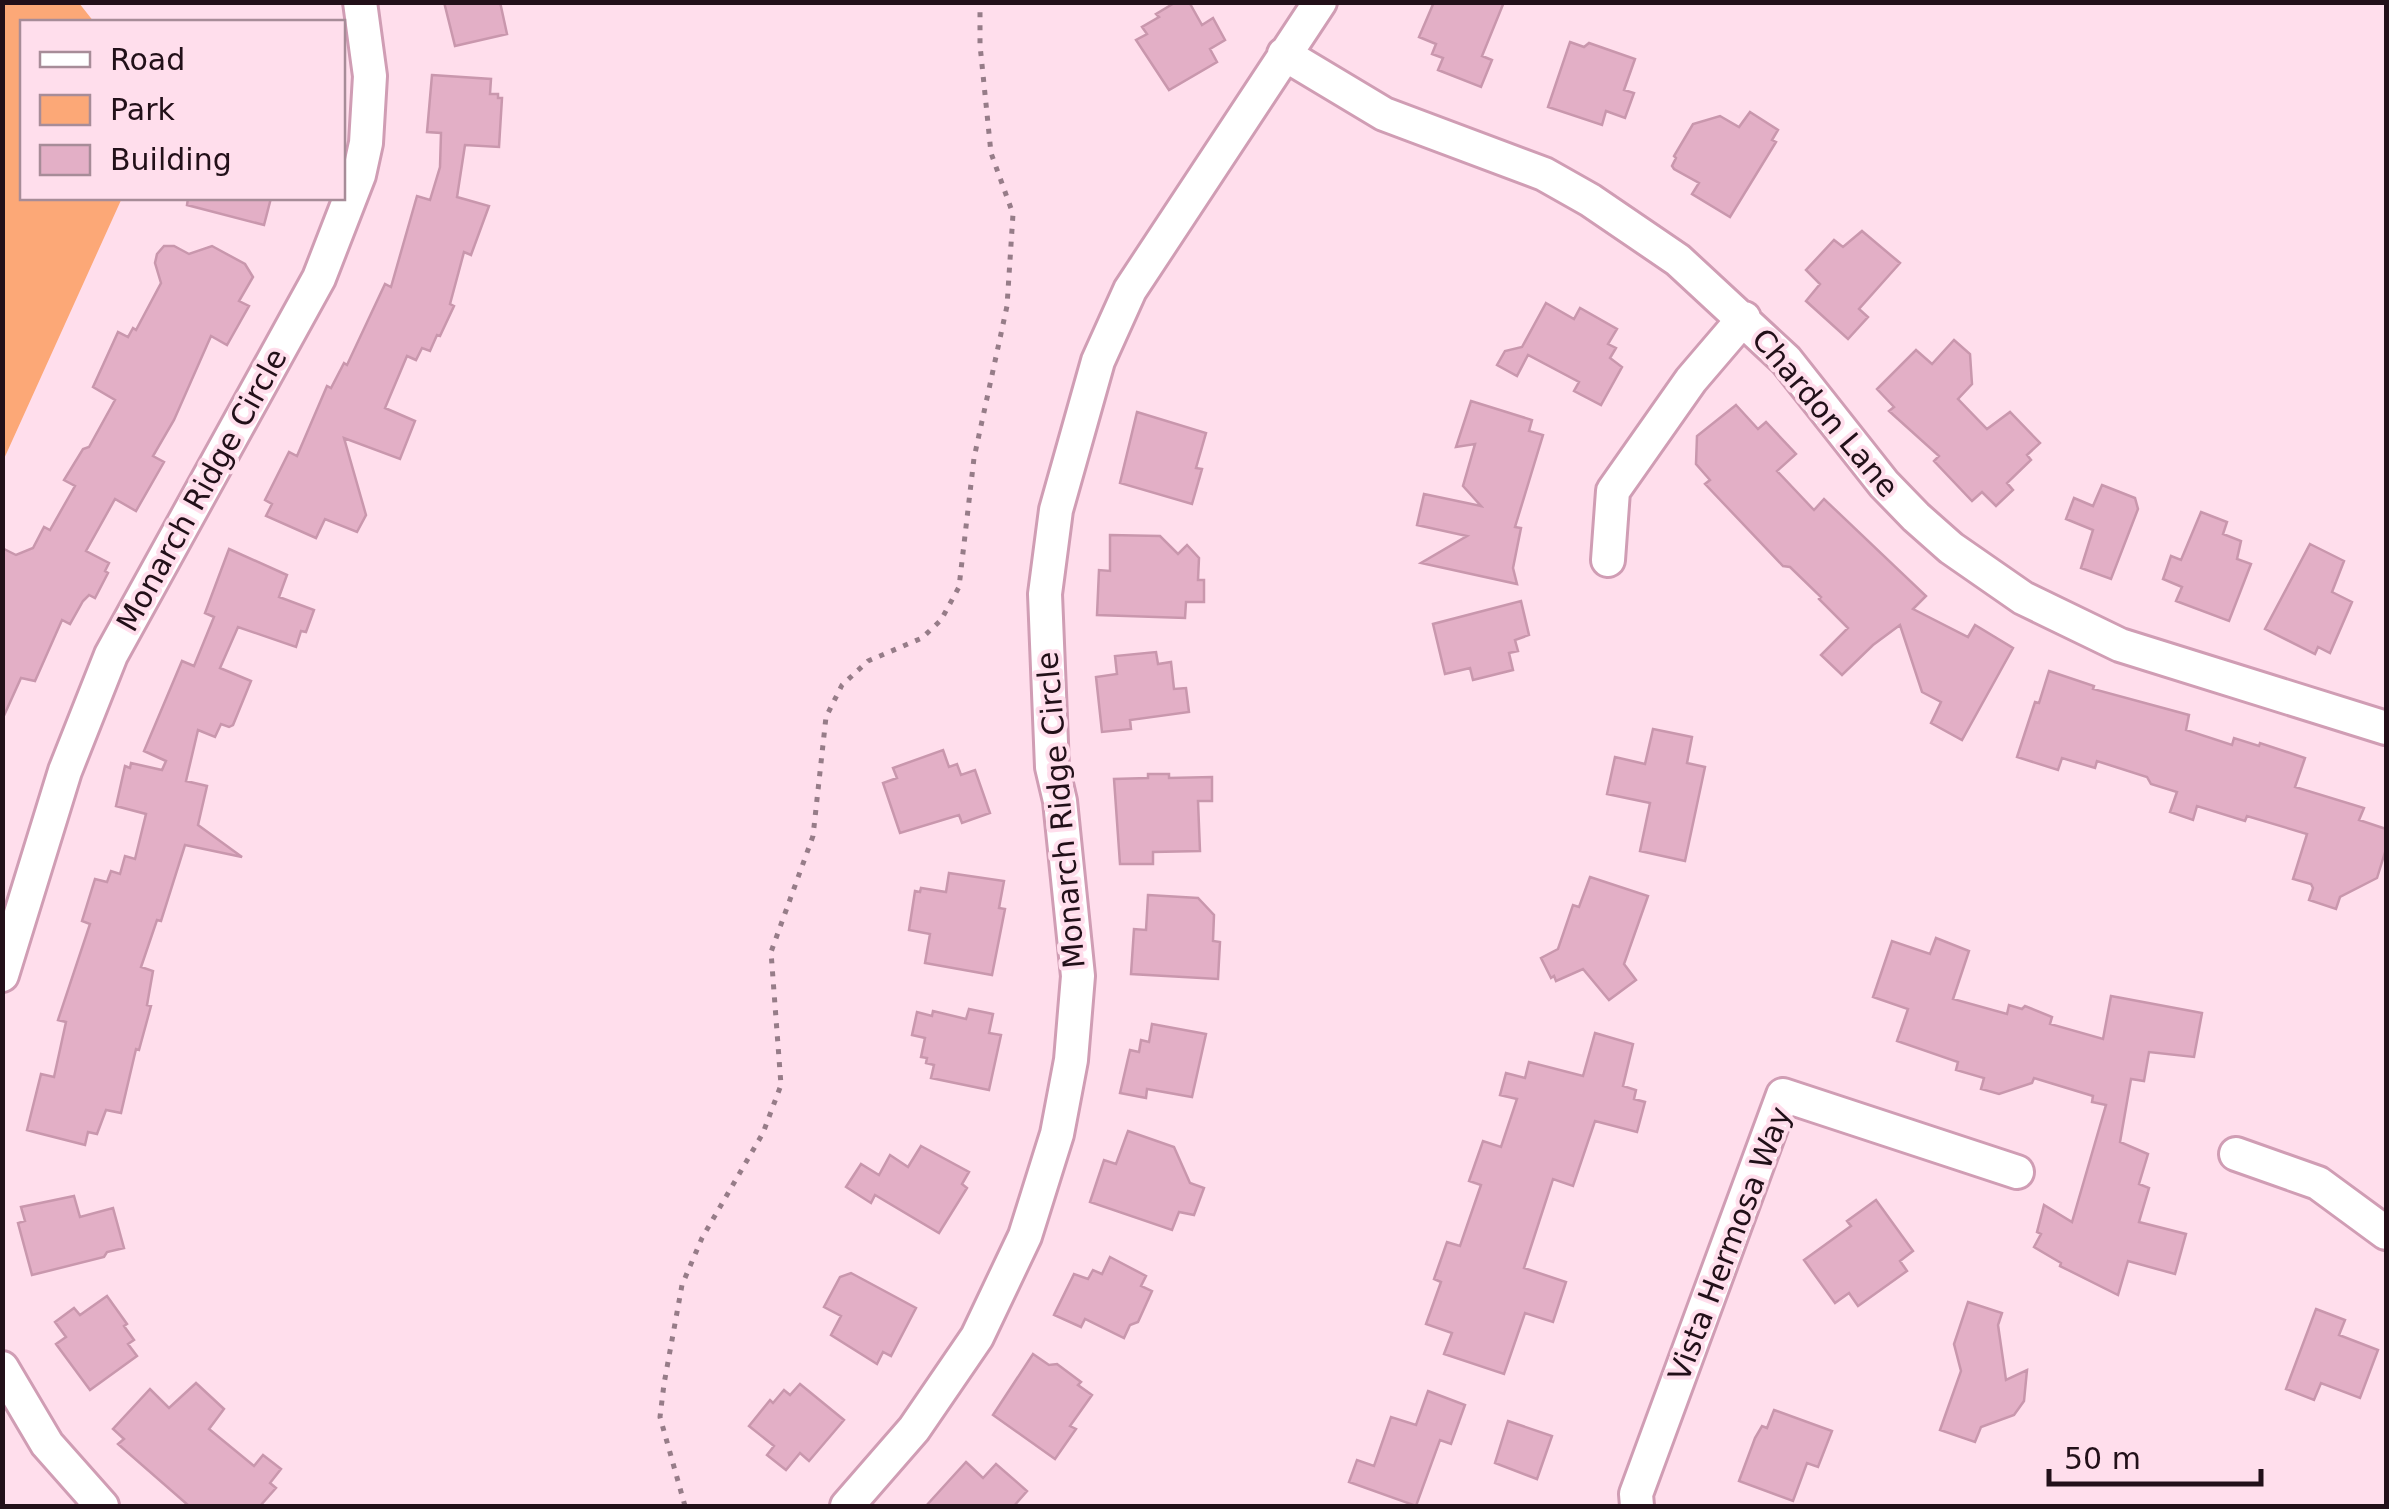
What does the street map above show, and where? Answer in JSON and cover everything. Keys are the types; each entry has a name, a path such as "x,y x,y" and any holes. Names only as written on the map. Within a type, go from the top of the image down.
{"street":[{"name":"Monarch Ridge Circle","path":"2,975 65,771 111,655 319,278 360,176 370,76 360,2"},
{"name":"Monarch Ridge Circle","path":"846,1506 914,1429 977,1337 1012,1267 1043,1186 1068,1082 1078,976 1060,801 1052,767 1046,696 1045,594 1056,510 1098,361 1130,290 1320,2"},
{"name":"Chardon Lane","path":"1284,54 1384,114 1544,174 1678,260 1786,360 1869,466 1916,517 1951,548 2023,598 2120,644 2386,728"},
{"path":"1608,560 1612,490 1692,380 1744,318"},
{"name":"Vista Hermosa Way","path":"1638,1506 1636,1494 1783,1095 2017,1172"},
{"path":"2236,1154 2318,1183 2386,1233"},
{"path":"2,1368 47,1444 102,1506"}],"path":[{"path":"685,1506 660,1417 664,1384 682,1285 702,1238 764,1133 781,1085 771,952 813,836 826,717 842,685 868,660 922,638 940,620 959,587 974,458 1008,306 1013,214 990,153 980,2"}],"green space":[{"path":"3,2 79,3 92,20 20,20 20,200 121,200 3,461"}],"building":[{"path":"444,2 500,2 507,34 455,46"},
{"path":"1176,2 1189,2 1202,25 1213,18 1225,40 1210,49 1217,62 1169,90 1136,40 1147,34 1142,27"},
{"path":"1434,2 1504,2 1482,56 1492,60 1481,87 1438,70 1443,58 1432,54 1436,44 1419,37"},
{"path":"1570,42 1584,47 1589,43 1635,59 1624,90 1634,93 1625,118 1606,111 1602,125 1548,107"},
{"path":"432,75 491,79 490,94 502,98 499,147 465,145 457,197 489,206 471,255 464,252 450,304 454,306 440,336 437,335 430,351 422,348 416,360 407,356 385,408 415,421 400,459 344,438 366,515 357,532 325,519 316,538 266,516 272,504 265,500 289,452 297,456 327,386 331,388 344,363 347,365 385,284 391,287 417,196 430,200 440,167 441,133 427,132"},
{"path":"1750,112 1778,130 1772,140 1776,142 1730,217 1692,194 1699,183 1672,166 1693,124 1720,116 1739,127"},
{"path":"188,200 270,200 264,225 187,205"},
{"path":"1862,231 1900,263 1859,309 1868,317 1848,339 1806,301 1820,284 1806,270 1834,240 1843,247"},
{"path":"164,246 174,246 189,254 212,246 245,264 253,277 239,301 249,306 227,345 211,336 174,420 153,456 164,462 136,511 115,499 86,551 109,563 95,598 89,595 83,601 70,624 62,620 35,681 21,678 2,720 2,548 16,555 33,548 44,527 50,530 75,486 64,480 83,449 89,447 115,400 93,387 118,332 128,337 133,328 136,330 161,283 155,263"},
{"path":"1546,303 1574,319 1580,308 1617,329 1608,344 1616,348 1610,358 1622,367 1601,405 1574,391 1579,382 1528,355 1517,376 1497,365 1505,351 1522,347"},
{"path":"1954,340 1970,354 1972,384 1958,399 1987,429 2010,412 2040,443 2027,455 2031,460 2007,483 2013,490 1996,506 1982,492 1972,501 1934,461 1939,456 1889,411 1894,407 1877,389 1916,350 1932,364"},
{"path":"1471,401 1532,420 1529,431 1543,435 1515,527 1521,528 1513,568 1517,584 1421,563 1467,536 1417,525 1424,494 1481,506 1463,486 1475,444 1456,447"},
{"path":"1736,405 1758,429 1766,422 1796,454 1777,471 1814,510 1824,499 1926,596 1913,609 1968,637 1975,625 2013,648 1962,740 1931,723 1941,702 1922,692 1900,625 1842,675 1821,655 1848,628 1705,484 1710,480 1696,464 1697,436"},
{"path":"1137,412 1206,433 1196,468 1202,469 1192,504 1120,483"},
{"path":"2102,485 2135,498 2138,509 2111,579 2081,568 2093,530 2066,519 2074,498 2093,506"},
{"path":"2201,512 2227,522 2223,534 2241,541 2237,559 2251,564 2229,621 2176,601 2182,587 2163,579 2171,556 2181,560"},
{"path":"1110,535 1160,536 1178,554 1187,545 1199,558 1198,580 1204,580 1204,602 1186,602 1185,618 1097,615 1099,570 1110,571"},
{"path":"2310,544 2344,561 2332,592 2352,602 2330,653 2318,647 2315,654 2265,629"},
{"path":"229,549 287,575 279,597 314,610 296,647 238,627 220,668 251,681 233,725 221,724 215,737 198,730 186,781 207,786 198,825 242,857 185,845 161,921 157,920 141,967 153,971 147,1005 151,1006 121,1113 106,1110 97,1134 88,1132 85,1145 27,1130 41,1074 54,1077 66,1022 58,1020 90,924 82,921 95,879 107,882 111,871 120,874 125,856 135,859 146,814 116,806 125,766 130,768 131,763 162,770 166,761 144,751 182,661 194,666 214,617 205,613"},
{"path":"1521,601 1529,635 1515,640 1518,651 1509,653 1513,670 1473,680 1470,668 1445,674 1433,624"},
{"path":"1156,652 1158,664 1171,662 1174,689 1186,688 1189,712 1130,720 1131,729 1102,732 1096,677 1117,674 1115,656"},
{"path":"2049,671 2094,686 2093,689 2189,715 2186,730 2232,745 2234,738 2259,746 2260,743 2305,758 2295,787 2364,808 2359,820 2386,829 2386,849 2377,878 2340,897 2336,909 2309,900 2311,884 2293,879 2307,834 2197,806 2193,820 2170,812 2177,792 2151,784 2147,777 2097,761 2095,768 2062,758 2058,770 2017,757"},
{"path":"1653,729 1692,737 1687,763 1705,767 1685,861 1640,851 1650,803 1607,794 1615,757 1645,764"},
{"path":"943,750 949,767 957,764 961,775 975,770 990,813 962,823 959,815 900,833 883,783 897,778 893,768"},
{"path":"1148,774 1169,774 1169,778 1212,777 1212,801 1198,801 1200,851 1153,852 1153,864 1120,864 1114,779 1148,778"},
{"path":"949,873 1004,881 999,908 1005,909 992,975 925,963 930,934 909,930 915,891 920,892 921,888 946,892"},
{"path":"1590,877 1648,896 1624,964 1636,980 1609,1000 1583,969 1556,981 1541,958 1558,949 1573,905 1579,907"},
{"path":"1148,895 1198,898 1214,915 1213,941 1220,942 1218,979 1131,974 1134,929 1146,930"},
{"path":"1936,938 1969,951 1953,999 2007,1014 2009,1005 2022,1009 2025,1006 2052,1017 2050,1024 2103,1039 2111,996 2202,1013 2194,1057 2149,1052 2144,1081 2131,1079 2120,1142 2148,1154 2139,1184 2149,1188 2139,1222 2186,1234 2175,1274 2128,1261 2118,1295 2060,1266 2061,1263 2034,1247 2041,1234 2037,1232 2044,1205 2072,1222 2106,1105 2092,1102 2093,1096 2034,1078 2032,1083 1999,1094 1981,1089 1984,1078 1956,1070 1958,1062 1897,1041 1908,1009 1873,997 1892,941 1930,954"},
{"path":"969,1009 993,1014 989,1033 1001,1035 989,1090 931,1078 934,1065 921,1057 925,1038 912,1035 917,1012 932,1016 933,1011 966,1019"},
{"path":"1152,1024 1206,1034 1192,1097 1147,1089 1146,1098 1120,1093 1130,1050 1139,1052 1141,1040 1149,1042"},
{"path":"1595,1033 1633,1044 1623,1086 1636,1090 1634,1099 1645,1102 1637,1132 1595,1121 1573,1186 1553,1179 1524,1268 1566,1282 1553,1322 1525,1313 1504,1374 1444,1354 1452,1333 1426,1324 1441,1282 1434,1279 1447,1242 1460,1246 1481,1185 1469,1181 1483,1141 1501,1147 1517,1099 1500,1095 1506,1073 1525,1078 1529,1062 1583,1076"},
{"path":"1128,1131 1174,1147 1190,1183 1204,1188 1194,1215 1179,1212 1172,1230 1090,1202 1104,1160 1116,1164"},
{"path":"921,1146 969,1172 962,1184 967,1188 939,1233 875,1195 871,1203 846,1187 861,1164 879,1175 890,1155 908,1167"},
{"path":"74,1196 80,1217 113,1208 124,1248 107,1252 104,1257 32,1275 18,1223 25,1221 21,1207"},
{"path":"1876,1200 1913,1251 1900,1261 1907,1271 1858,1306 1849,1293 1835,1303 1804,1260 1851,1226 1847,1221"},
{"path":"1110,1257 1146,1276 1141,1286 1152,1291 1138,1322 1130,1325 1124,1338 1085,1319 1081,1327 1054,1315 1074,1274 1088,1279 1093,1270 1102,1274"},
{"path":"851,1273 916,1308 891,1356 883,1352 877,1364 831,1335 841,1316 824,1307 840,1277"},
{"path":"107,1296 127,1324 124,1326 134,1340 128,1344 137,1356 90,1390 56,1344 66,1337 55,1322 74,1308 80,1315"},
{"path":"1968,1302 2002,1313 1998,1325 2006,1380 2027,1370 2024,1401 2014,1415 1981,1427 1975,1442 1940,1430 1961,1371 1954,1344"},
{"path":"2316,1309 2345,1320 2339,1335 2378,1350 2360,1398 2321,1383 2314,1400 2286,1389"},
{"path":"1033,1354 1049,1365 1057,1364 1092,1395 1070,1426 1076,1429 1055,1459 993,1415"},
{"path":"196,1383 224,1409 209,1429 254,1466 263,1455 281,1469 270,1483 276,1488 260,1506 189,1506 118,1444 124,1439 113,1429 150,1389 169,1408"},
{"path":"800,1384 844,1420 809,1461 800,1453 786,1470 767,1455 774,1446 749,1426 770,1400 773,1403 784,1390 790,1395"},
{"path":"1428,1391 1465,1405 1451,1444 1440,1440 1416,1506 1349,1482 1357,1460 1374,1466 1391,1417 1416,1425"},
{"path":"1774,1410 1832,1431 1818,1467 1807,1463 1793,1501 1739,1481 1755,1438 1762,1426 1767,1428"},
{"path":"1508,1421 1552,1436 1537,1479 1495,1463"},
{"path":"966,1462 983,1478 996,1464 1027,1491 1014,1506 926,1506"}]}
